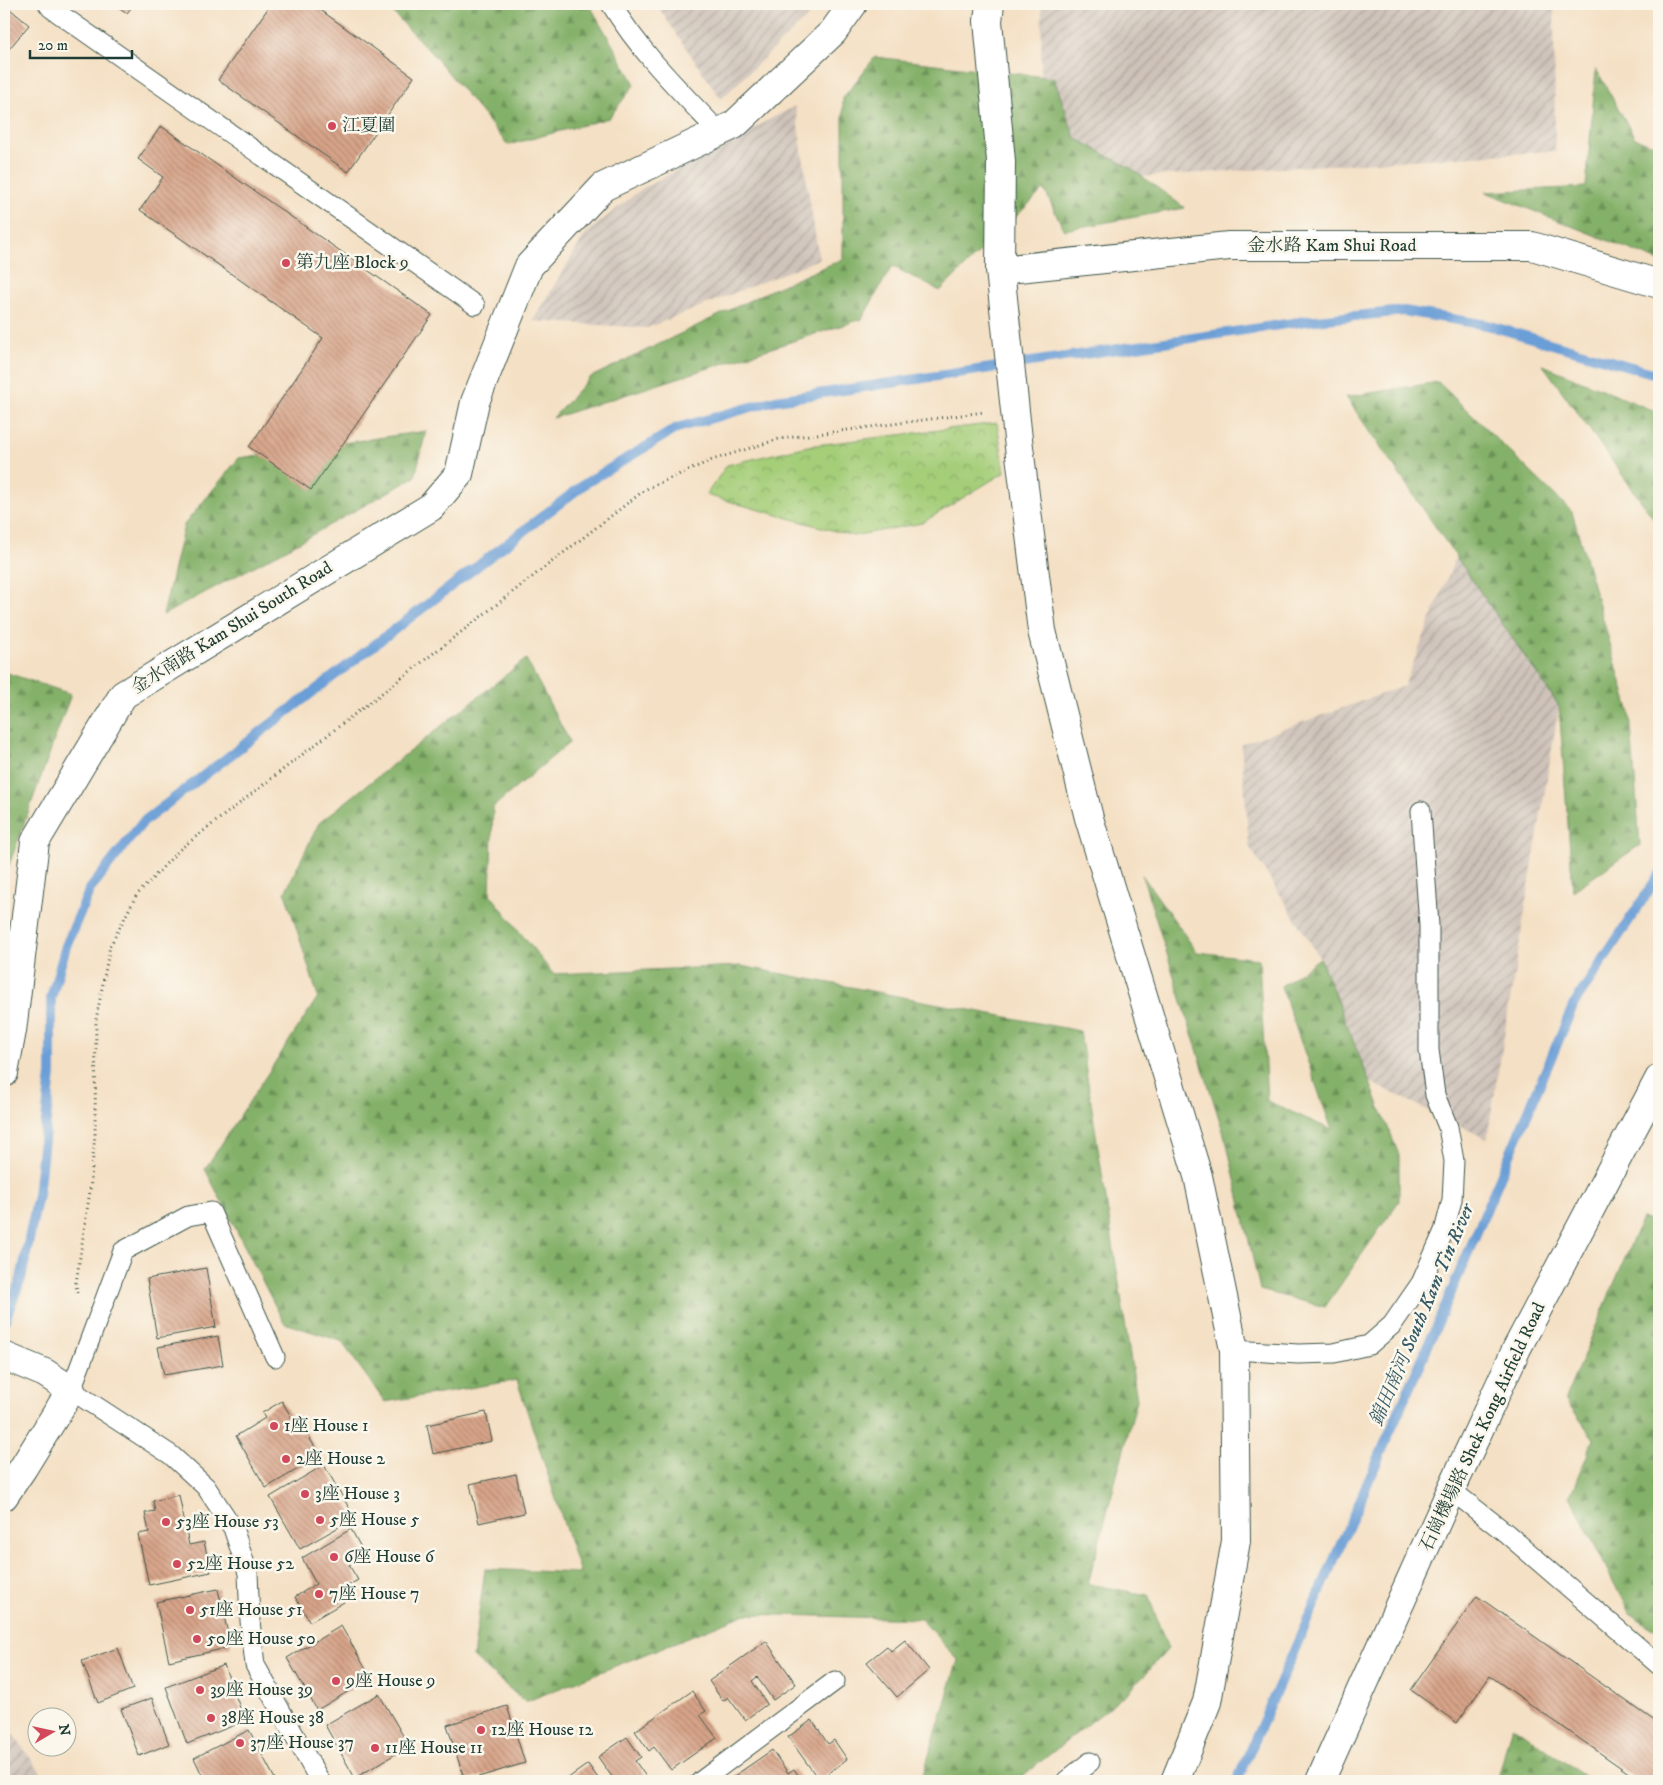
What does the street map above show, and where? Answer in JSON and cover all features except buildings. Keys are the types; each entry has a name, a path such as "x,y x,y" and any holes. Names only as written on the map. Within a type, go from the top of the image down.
{"street":[{"name":"金水南路 Kam Shui South Road","path":"4,1073 12,1031 13,951 35,842 123,695 430,507 458,474 475,402 529,266 603,187 734,125 833,32 852,4"},
{"path":"990,4 988,21 1001,162 1000,270 1018,439 1042,632 1089,818 1198,1176 1234,1350 1236,1541 1207,1702 1175,1781"},
{"name":"金水路 Kam Shui Road","path":"1000,270 1229,246 1532,246 1659,284"},
{"name":"石崗機場路 Shek Kong Airfield Road","path":"1320,1781 1517,1348 1659,1079"},
{"path":"4,1356 45,1374 72,1390 4,1496"}],"lane":[{"path":"48,4 50,8 475,305"},
{"path":"611,4 626,29 654,64 718,132"},
{"path":"1234,1350 1298,1354 1334,1353 1369,1345 1392,1325 1421,1283 1444,1231 1452,1200 1454,1162 1448,1127 1435,1095 1429,1050 1429,926 1421,811"},
{"path":"275,1357 211,1212 188,1216 123,1251 72,1390 171,1455 206,1487 233,1528 248,1573 250,1621 255,1665 320,1781"},
{"path":"1451,1490 1506,1533 1659,1665"},
{"path":"701,1781 835,1682"},
{"path":"1066,1781 1090,1762"}],"path":[{"path":"78,1299 76,1284 90,1191 95,1134 96,1020 110,946 136,896 179,850 646,490 712,460 779,439 1015,408"}],"shaded area":[{"path":"656,4 821,4 721,99"},
{"path":"1042,4 1554,4 1555,151 1039,183"},
{"path":"795,106 819,259 647,328 533,321 586,233 643,188"},
{"path":"1456,556 1559,706 1487,1139 1370,1082 1320,958 1249,846 1241,744 1404,686"},
{"path":"4,1722 28,1755 28,1758 30,1758 47,1781 4,1781"}],"green space":[{"path":"385,4 589,4 635,84 609,118 508,145 437,59"},
{"path":"875,57 1054,78 1075,138 1132,169 1185,208 1064,230 1044,189 940,291 892,266 862,319 553,418 589,378 771,290 843,259 843,98"},
{"path":"1596,69 1635,138 1659,147 1659,261 1486,192 1586,187"},
{"path":"1543,365 1659,413 1659,526"},
{"path":"1438,382 1572,512 1630,713 1640,845 1573,891 1559,706 1346,397"},
{"path":"997,423 1005,472 922,523 853,536 706,495 727,465 808,446"},
{"path":"426,431 415,477 294,545 163,615 184,525 239,458"},
{"path":"526,659 570,742 493,807 490,894 553,974 741,966 1080,1031 1137,1400 1088,1584 1148,1595 1168,1649 1129,1692 1016,1781 921,1781 958,1660 921,1619 746,1614 525,1702 473,1657 485,1569 580,1573 517,1380 385,1402 341,1341 284,1323 205,1169 318,997 285,892 319,823"},
{"path":"4,672 71,694 4,879"},
{"path":"1142,875 1197,952 1259,959 1267,1101 1332,1130 1281,986 1320,958 1399,1155 1399,1201 1325,1307 1260,1290 1227,1144"},
{"path":"1642,1218 1659,1226 1659,1632 1629,1613 1570,1496 1594,1439 1565,1399"},
{"path":"1512,1725 1591,1781 1497,1781"}],"waterway":[{"path":"4,1322 21,1279 38,1195 51,1074 51,998 66,946 90,889 143,822 586,483 677,428 776,400 1306,321 1404,311 1487,325 1659,375"},
{"name":"錦田南河 South Kam Tin River","path":"1237,1781 1450,1295 1574,1004 1659,875"}],"place":[{"name":"江夏圍","path":"332,126"},
{"name":"第九座 Block 9","path":"286,263"},
{"name":"1座 House 1","path":"274,1426"},
{"name":"2座 House 2","path":"286,1459"},
{"name":"3座 House 3","path":"305,1494"},
{"name":"5座 House 5","path":"320,1520"},
{"name":"53座 House 53","path":"166,1522"},
{"name":"6座 House 6","path":"334,1557"},
{"name":"52座 House 52","path":"177,1564"},
{"name":"7座 House 7","path":"319,1594"},
{"name":"51座 House 51","path":"190,1610"},
{"name":"50座 House 50","path":"197,1639"},
{"name":"9座 House 9","path":"336,1681"},
{"name":"39座 House 39","path":"200,1690"},
{"name":"38座 House 38","path":"211,1718"},
{"name":"12座 House 12","path":"481,1730"},
{"name":"37座 House 37","path":"240,1743"},
{"name":"11座 House 11","path":"375,1748"}]}
